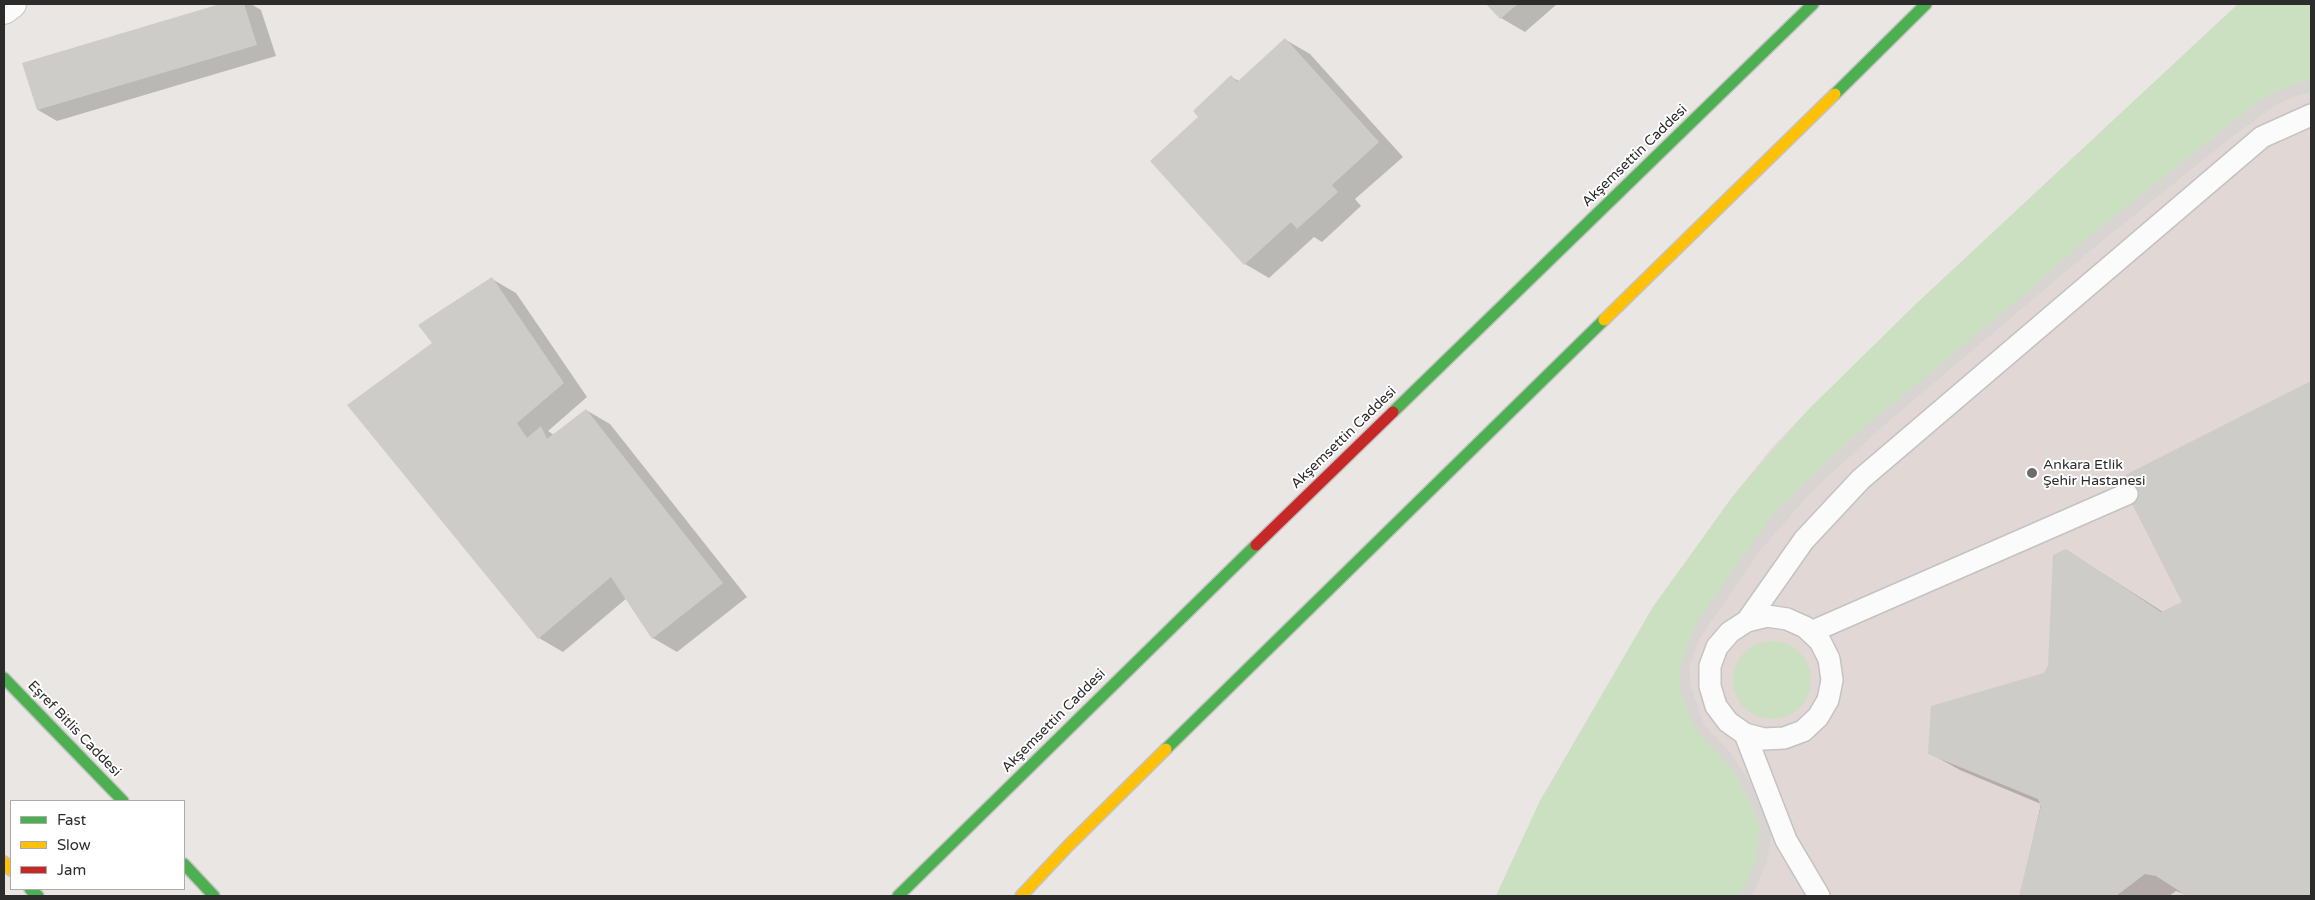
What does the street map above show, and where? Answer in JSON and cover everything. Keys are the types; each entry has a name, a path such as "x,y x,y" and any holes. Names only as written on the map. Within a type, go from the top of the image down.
{"main road":[{"name":"Akşemsettin Caddesi","path":"898,896 1156,641 1813,4"},
{"path":"1021,896 1068,846 1926,4"},
{"name":"Eşref Bitlis Caddesi","path":"4,678 122,800"},
{"path":"1054,880 1068,846"},
{"path":"185,865 214,896"}],"street":[{"path":"4,10 12,4"}],"lane":[{"path":"1747,621 1804,540 1861,479 2262,137 2311,116"},
{"path":"1811,632 2127,494"},
{"path":"1767,616 1787,618 1811,632 1820,641 1829,659 1832,680 1828,700 1818,717 1803,731 1784,738 1764,739 1744,734 1728,722 1716,706 1710,686 1710,666 1717,647 1730,632 1747,621 1767,616"},
{"path":"1744,734 1786,840 1819,896"}],"shaded area":[{"name":"Ankara Etlik Şehir Hastanesi","path":"2238,4 2311,4 2311,896 1496,896 1540,801 1653,607 1733,496 1771,449 1916,304"},
{"path":"2311,80 2311,92 2295,96 2274,106 2229,139 2091,250 1884,425 1812,491 1762,548 1699,639 1689,668 1691,687 1704,725 1730,752 1754,788 1770,821 1772,834 1766,864 1752,896 1740,896 1757,859 1760,825 1736,773 1698,732 1690,718 1680,690 1680,667 1695,626 1741,559 1775,512 1853,437 2015,303 2086,239 2263,98 2291,85"}],"green space":[{"path":"2238,4 2311,4 2311,80 2291,85 2263,98 2227,126 2086,239 2015,303 1853,437 1775,512 1695,626 1680,667 1680,690 1690,718 1698,732 1736,773 1760,826 1757,859 1740,896 1496,896 1540,801 1653,607 1733,496 1810,408 1916,304"},
{"path":"1772,641 1787,644 1800,652 1808,665 1811,680 1808,695 1800,708 1787,716 1772,719 1757,716 1744,708 1736,695 1733,680 1736,665 1744,652 1757,644"}],"building":[{"path":"220,4 244,4 257,45 37,110 22,63"},
{"path":"1486,4 1518,4 1500,19"},
{"path":"1285,38 1379,142 1332,185 1338,192 1297,229 1291,222 1244,265 1150,161 1198,117 1193,111 1231,75 1237,82"},
{"path":"492,277 564,383 517,423 527,438 541,426 547,439 586,409 723,583 652,639 611,577 538,639 347,405 432,343 418,325"},
{"path":"2311,381 2311,896 2187,896 2156,876 2145,874 2116,896 2019,896 2041,806 2038,799 1928,754 1931,706 2044,673 2048,666 2053,555 2066,549 2161,612 2182,602 2119,478"}],"traffic: fast":[{"path":"1393,412 1813,4"},
{"path":"1835,94 1926,4"},
{"path":"1166,749 1604,320"},
{"path":"898,896 1256,545"},
{"path":"4,678 122,800"},
{"path":"185,865 214,896"},
{"path":"31,890 38,896"}],"traffic: slow":[{"path":"1604,320 1835,94"},
{"path":"1021,896 1068,846 1166,749"},
{"path":"4,862 10,869"}],"traffic: jam":[{"path":"1256,545 1393,412"}],"place":[{"name":"Ankara Etlik Şehir Hastanesi","path":"2032,473"}]}
